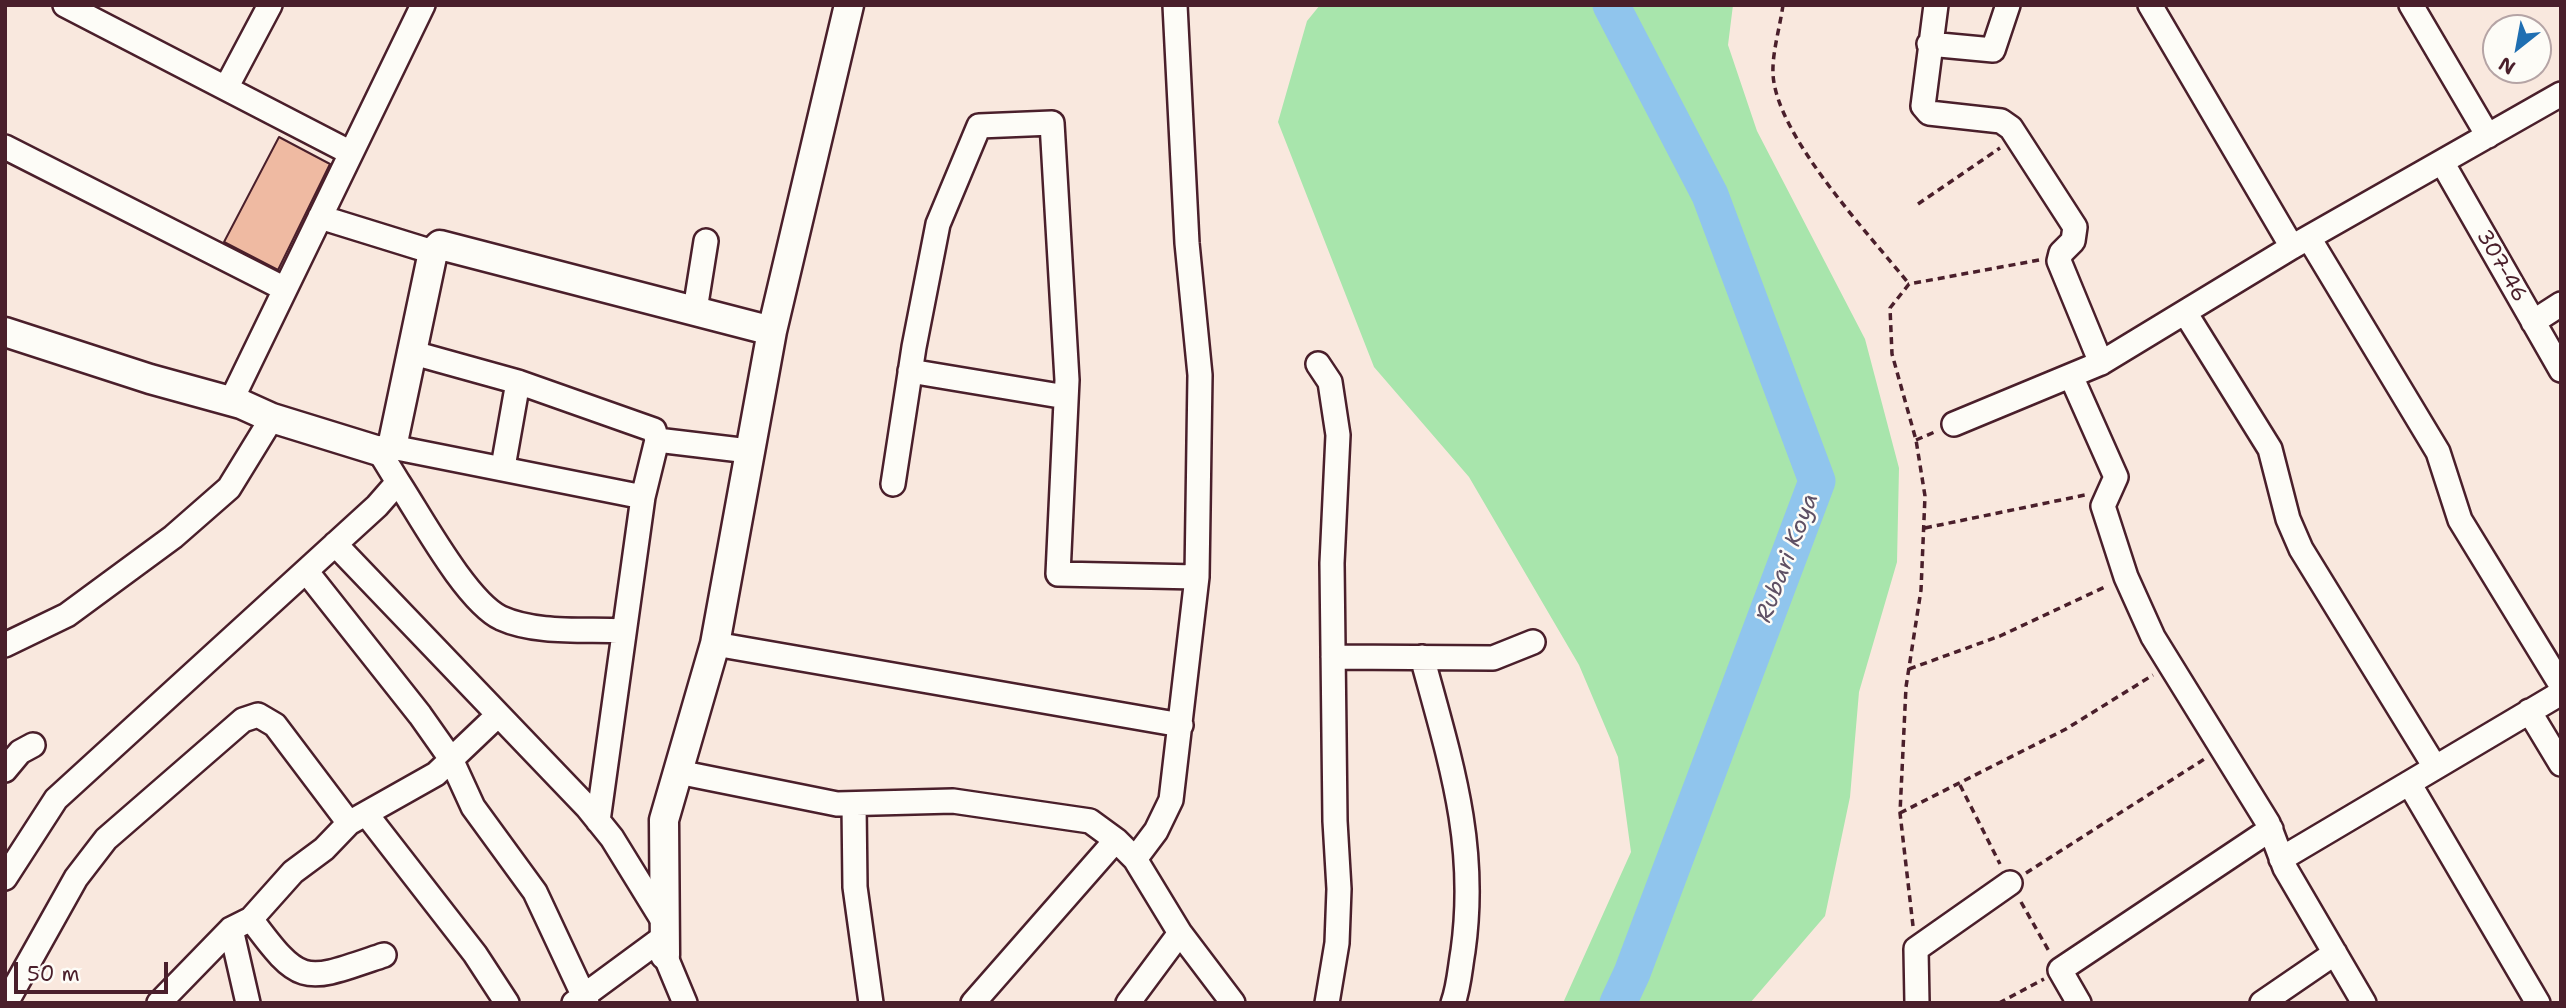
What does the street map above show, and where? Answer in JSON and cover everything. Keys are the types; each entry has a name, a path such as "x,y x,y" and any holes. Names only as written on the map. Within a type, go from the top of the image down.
{"street":[{"path":"65,5 92,12 226,88 351,153"},
{"path":"226,88 270,5"},
{"path":"231,401 423,5"},
{"path":"665,938 664,820 715,644 772,331 849,5"},
{"path":"1135,859 1156,831 1171,800 1197,577 1200,374 1186,243 1175,5"},
{"path":"1936,5 1922,102 1926,110 2001,121 2016,136 2075,228 2073,241 2059,256 2101,363"},
{"path":"1929,44 1993,50 2008,5"},
{"path":"2411,5 2488,136"},
{"path":"2155,7 2300,242 2438,452 2460,520 2561,685"},
{"path":"1954,424 2101,363 2186,314 2300,242 2561,94"},
{"path":"893,484 910,371 938,224 979,126 1052,122 1066,397 1058,574 1197,577"},
{"path":"5,147 285,289"},
{"name":"307-46","path":"2442,162 2561,370"},
{"path":"320,217 433,251"},
{"path":"695,310 706,241"},
{"path":"623,631 531,626 503,619 480,606 398,482 386,449 433,251 440,246 772,331"},
{"path":"2533,322 2561,304"},
{"path":"2186,314 2270,449 2288,519 2301,549 2435,767"},
{"path":"5,332 150,379 231,401 272,418 386,449 503,467 643,497"},
{"path":"410,352 518,382 654,430 657,440 643,497 598,821"},
{"path":"1318,364 1329,382 1338,435 1332,563 1339,889 1337,943 1326,1003"},
{"path":"910,371 1066,397"},
{"path":"2071,376 2116,477 2115,485 2104,497 2102,506 2126,577 2168,665 2271,830 2281,859 2364,1003"},
{"path":"503,467 518,382"},
{"path":"5,645 66,615 173,537 229,488 272,418"},
{"path":"657,440 749,451"},
{"path":"5,878 56,799 306,571 398,482"},
{"path":"335,544 598,821 665,938 685,1003"},
{"path":"306,571 420,715 451,759 472,807 535,892 582,1001 665,938"},
{"path":"1333,657 1493,658 1533,642"},
{"path":"715,644 1181,724"},
{"path":"1422,657 1461,802 1469,866 1467,922 1453,1003"},
{"path":"2281,859 2561,693"},
{"path":"2529,711 2561,764"},
{"path":"6,1003 76,878 106,839 243,720 257,715 275,725 358,819 475,954 507,1003"},
{"path":"159,1003 293,872 358,819 436,774 498,715"},
{"path":"5,770 20,752 33,745"},
{"path":"678,772 837,804 953,801 1090,821 1116,839 1135,859 1180,933 1233,1003"},
{"path":"2409,783 2538,1003"},
{"path":"855,804 855,887 871,1003"},
{"path":"2079,1003 2060,970 2271,830"},
{"path":"973,1003 1116,839"},
{"path":"1917,1003 1916,949 2010,883"},
{"path":"241,924 281,961 299,973 320,975 384,955"},
{"path":"241,924 248,1003"},
{"path":"1128,1003 1180,933"},
{"path":"2262,1003 2335,953"}],"path":[{"path":"1783,5 1773,74 1783,115 1811,160 1909,284"},
{"path":"1918,204 2016,136"},
{"path":"1916,949 1900,813 1909,669 1921,590 1925,496 1916,440 1892,354 1890,308 1909,284 2059,256"},
{"path":"1925,528 2077,496 2104,497"},
{"path":"1909,669 2000,636 2126,577"},
{"path":"1900,813 2066,729 2168,665"},
{"path":"2010,883 2221,749"},
{"path":"1959,785 2010,883 2060,970 1999,1003"}],"green space":[{"path":"1320,5 1733,5 1728,45 1757,131 1865,339 1899,468 1897,562 1859,692 1850,797 1825,916 1750,1003 1563,1003 1631,852 1618,757 1579,665 1469,477 1374,367 1278,122 1307,21"}],"building":[{"path":"279,137 330,164 278,270 224,242"}],"waterway":[{"name":"Rubari Koya","path":"1611,5 1710,195 1817,481 1632,973 1618,1003"}]}
